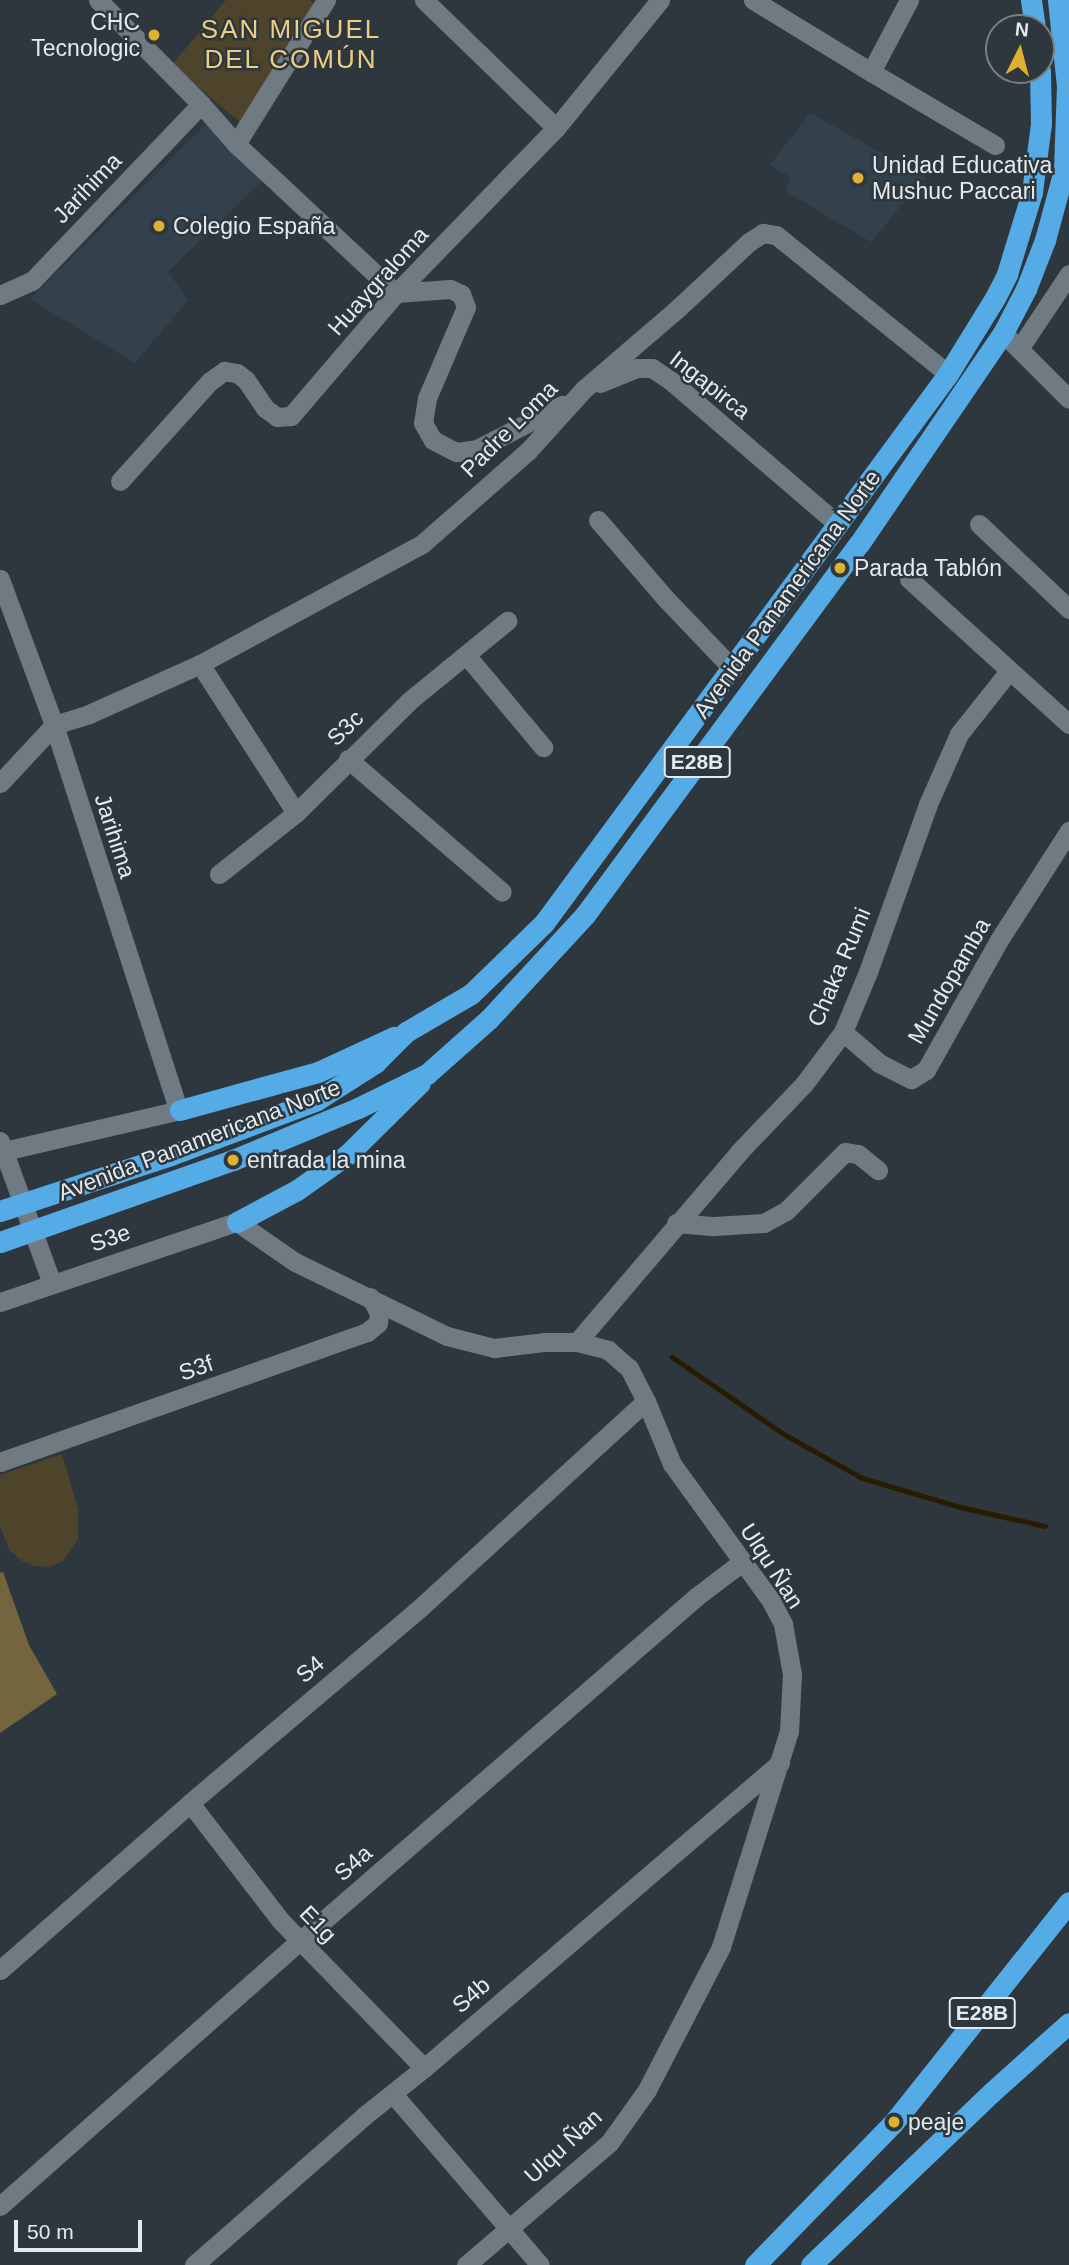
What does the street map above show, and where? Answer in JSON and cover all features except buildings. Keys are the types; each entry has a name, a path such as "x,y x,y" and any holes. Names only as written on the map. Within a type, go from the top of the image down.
{"highway":[{"name":"Avenida Panamericana Norte","path":"0,1242 233,1160 358,1108 427,1074 489,1019 585,915 859,544 1003,333 1026,289 1045,240 1064,170 1068,86 1058,0"},
{"name":"Avenida Panamericana Norte","path":"0,1211 171,1155 317,1100 375,1063 406,1032 471,994 544,923 948,374 995,298 1016,247 1032,192 1041,124 1040,84"},
{"path":"179,1110 318,1072 406,1032"},
{"path":"237,1222 297,1190 348,1154 415,1090 427,1074"},
{"name":"E28B","path":"755,2265 894,2122 1069,1902"},
{"name":"E28B","path":"811,2265 1069,2022"}],"street":[{"path":"98,0 201,104 236,144 396,293"},
{"path":"236,144 326,0"},
{"path":"424,0 556,128"},
{"name":"Huaygraloma","path":"120,481 209,382 224,371 237,373 246,380 265,408 277,417 292,416 396,293 556,128 660,0"},
{"path":"753,0 995,145"},
{"path":"871,72 909,0"},
{"name":"Jarihima","path":"0,295 32,281 201,104"},
{"name":"Padre Loma","path":"54,725 89,714 200,664 422,544 528,451 584,389 676,310 749,242 763,233 776,235 948,374"},
{"path":"1019,349 1069,274"},
{"name":"Ingapirca","path":"396,293 450,289 461,294 466,307 427,398 423,423 433,440 456,452 477,449 552,411 584,389 637,368 652,368 670,380 836,523"},
{"path":"1003,333 1069,399"},
{"path":"598,520 666,599 733,669"},
{"path":"979,524 1069,608"},
{"name":"Jarihima","path":"0,579 54,725 179,1110"},
{"path":"909,579 1069,724"},
{"name":"S3c","path":"219,874 296,813 409,701 508,621"},
{"path":"467,656 543,747"},
{"path":"200,664 296,813"},
{"name":"Chaka Rumi","path":"576,1342 676,1223 804,1084 843,1032 868,972 928,804 959,734 1009,671"},
{"path":"0,783 54,725"},
{"path":"348,759 502,892"},
{"name":"Mundopamba","path":"843,1032 879,1063 911,1079 926,1070 999,940 1069,831"},
{"path":"49,1275 3,1152 179,1110"},
{"path":"676,1223 714,1226 765,1223 786,1211 845,1152 858,1154 878,1170"},
{"name":"S3e","path":"0,1302 49,1275 237,1222"},
{"name":"Ulqu Ñan","path":"237,1222 295,1262 447,1336 494,1349 544,1342 576,1342 608,1350 629,1368 672,1464 771,1601 783,1624 792,1674 789,1731 721,1947 647,2090 609,2143 466,2265"},
{"name":"S3f","path":"0,1462 368,1332 378,1324 379,1313 370,1297"},
{"name":"S4","path":"0,1970 190,1802 421,1607 646,1401"},
{"name":"S4a","path":"0,2206 696,1597 742,1562"},
{"name":"S4b","path":"194,2265 780,1763"},
{"name":"E1g","path":"190,1802 281,1921 424,2068"},
{"path":"393,2094 540,2265"}],"shaded area":[{"path":"226,0 310,0 316,7 242,124 172,65"},
{"name":"Unidad Educativa Mushuc Paccari","path":"810,113 928,179 921,181 871,242 785,191 790,177 770,165"},
{"name":"Colegio España","path":"209,121 262,181 168,272 188,300 135,363 30,299"},
{"path":"62,1454 78,1509 78,1540 62,1562 50,1567 34,1566 22,1561 9,1550 0,1526 0,1475"},
{"path":"3,1572 29,1645 57,1694 0,1733 0,1573"}],"waterway":[{"path":"672,1357 782,1433 862,1478 960,1507 1045,1526"}],"place":[{"name":"CHC Tecnologic","path":"154,35"},
{"name":"Unidad Educativa Mushuc Paccari","path":"858,178"},
{"name":"Colegio España","path":"159,226"},
{"name":"Parada Tablón","path":"840,568"},
{"name":"entrada la mina","path":"233,1160"},
{"name":"peaje","path":"894,2122"}],"district":[{"name":"SAN MIGUEL DEL COMÚN","path":"291,45"}]}
